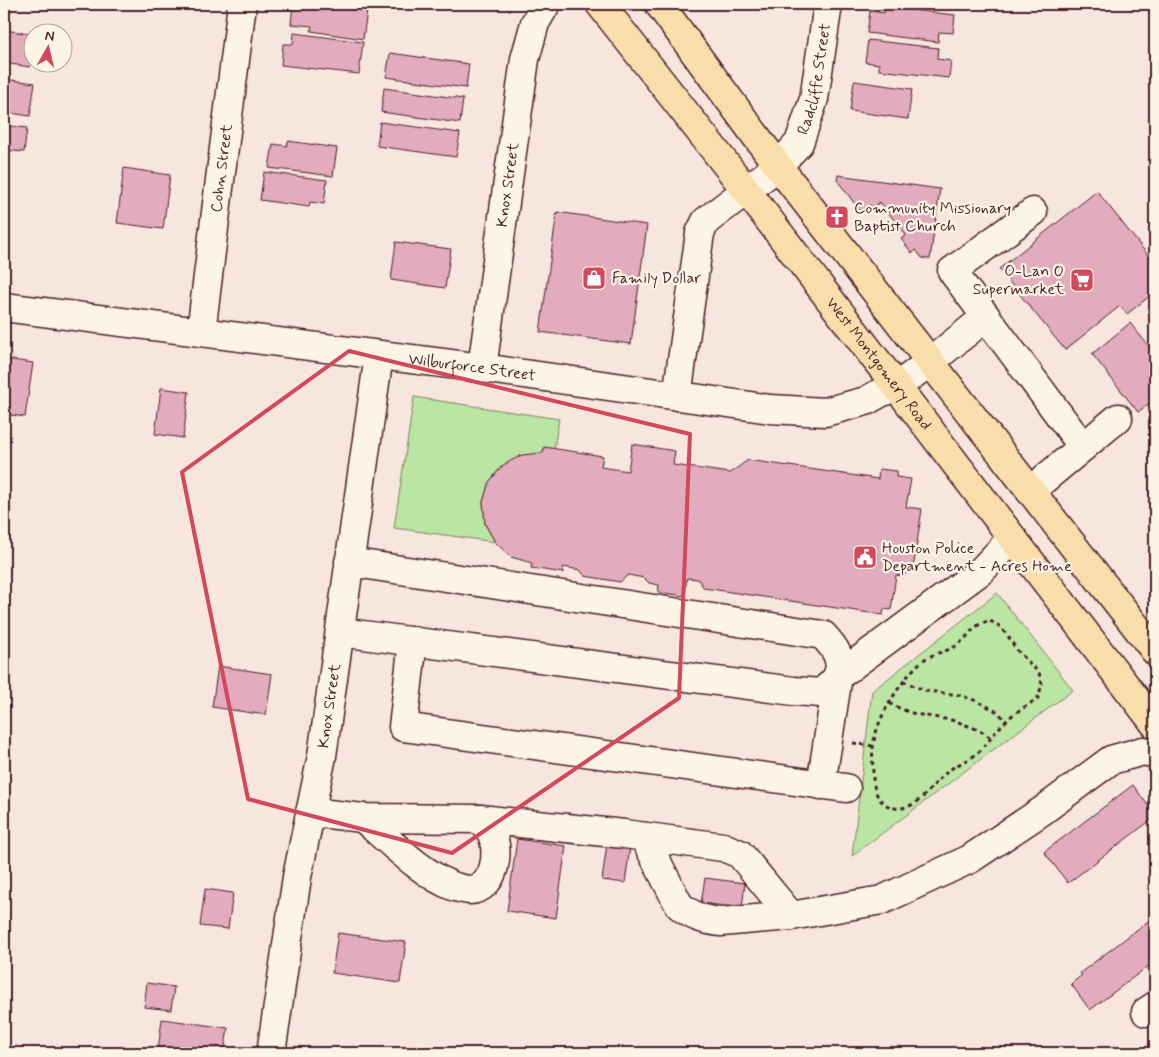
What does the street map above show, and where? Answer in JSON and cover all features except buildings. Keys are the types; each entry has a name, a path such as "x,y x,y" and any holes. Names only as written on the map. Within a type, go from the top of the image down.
{"main road":[{"name":"West Montgomery Road","path":"600,4 746,190 1155,724"},
{"path":"658,4 778,166 1155,651"}],"street":[{"name":"Cohn Street","path":"201,332 242,4"},
{"name":"Knox Street","path":"482,368 525,60 535,23 546,4"},
{"name":"Radcliffe Street","path":"677,396 700,233 706,221 778,166 798,143 814,99 828,4"},
{"path":"1033,212 952,271 1083,447"},
{"name":"Wilburforce Street","path":"4,307 482,368 770,409 824,412 866,401 896,387 986,318"},
{"name":"Knox Street","path":"271,1053 297,877 322,756 379,355"},
{"path":"1030,490 1118,418"},
{"path":"340,632 794,691 822,692 838,676 982,570 1012,538"},
{"path":"349,562 823,635 831,644 840,661 834,786 402,727 414,641"},
{"path":"644,837 678,905 697,918 721,922 791,916 882,900 970,859 1042,811 1111,760 1143,751 1155,754"},
{"path":"310,812 362,818 480,819 723,847 740,854 791,916"},
{"path":"362,818 420,867 455,887 470,890 479,888 486,882 495,860 496,849 492,834 480,819"}],"path":[{"path":"990,621 998,625 1016,649 1039,673 1042,684 1038,698 1006,720 973,757 944,773 915,803 902,808 889,807 879,801 874,787 873,746 876,731 889,703 920,662 954,647 966,638 974,628 981,623 990,621"},
{"path":"904,681 926,691 959,695 977,701 996,711 1006,720"},
{"path":"889,703 901,710 915,714 956,721 975,728 991,738"}],"highlighted area":[{"path":"349,351 690,434 679,698 452,853 248,799 182,472"}],"green space":[{"path":"414,397 559,419 554,449 503,465 489,482 483,502 485,524 495,542 394,528"},
{"path":"997,593 1073,690 852,856 872,691"}],"place":[{"name":"Community Missionary Baptist Church","path":"837,217"},
{"name":"Family Dollar","path":"594,278"},
{"name":"O-Lan O Supermarket","path":"1082,280"},
{"name":"Houston Police Department - Acres Home","path":"865,557"}]}
